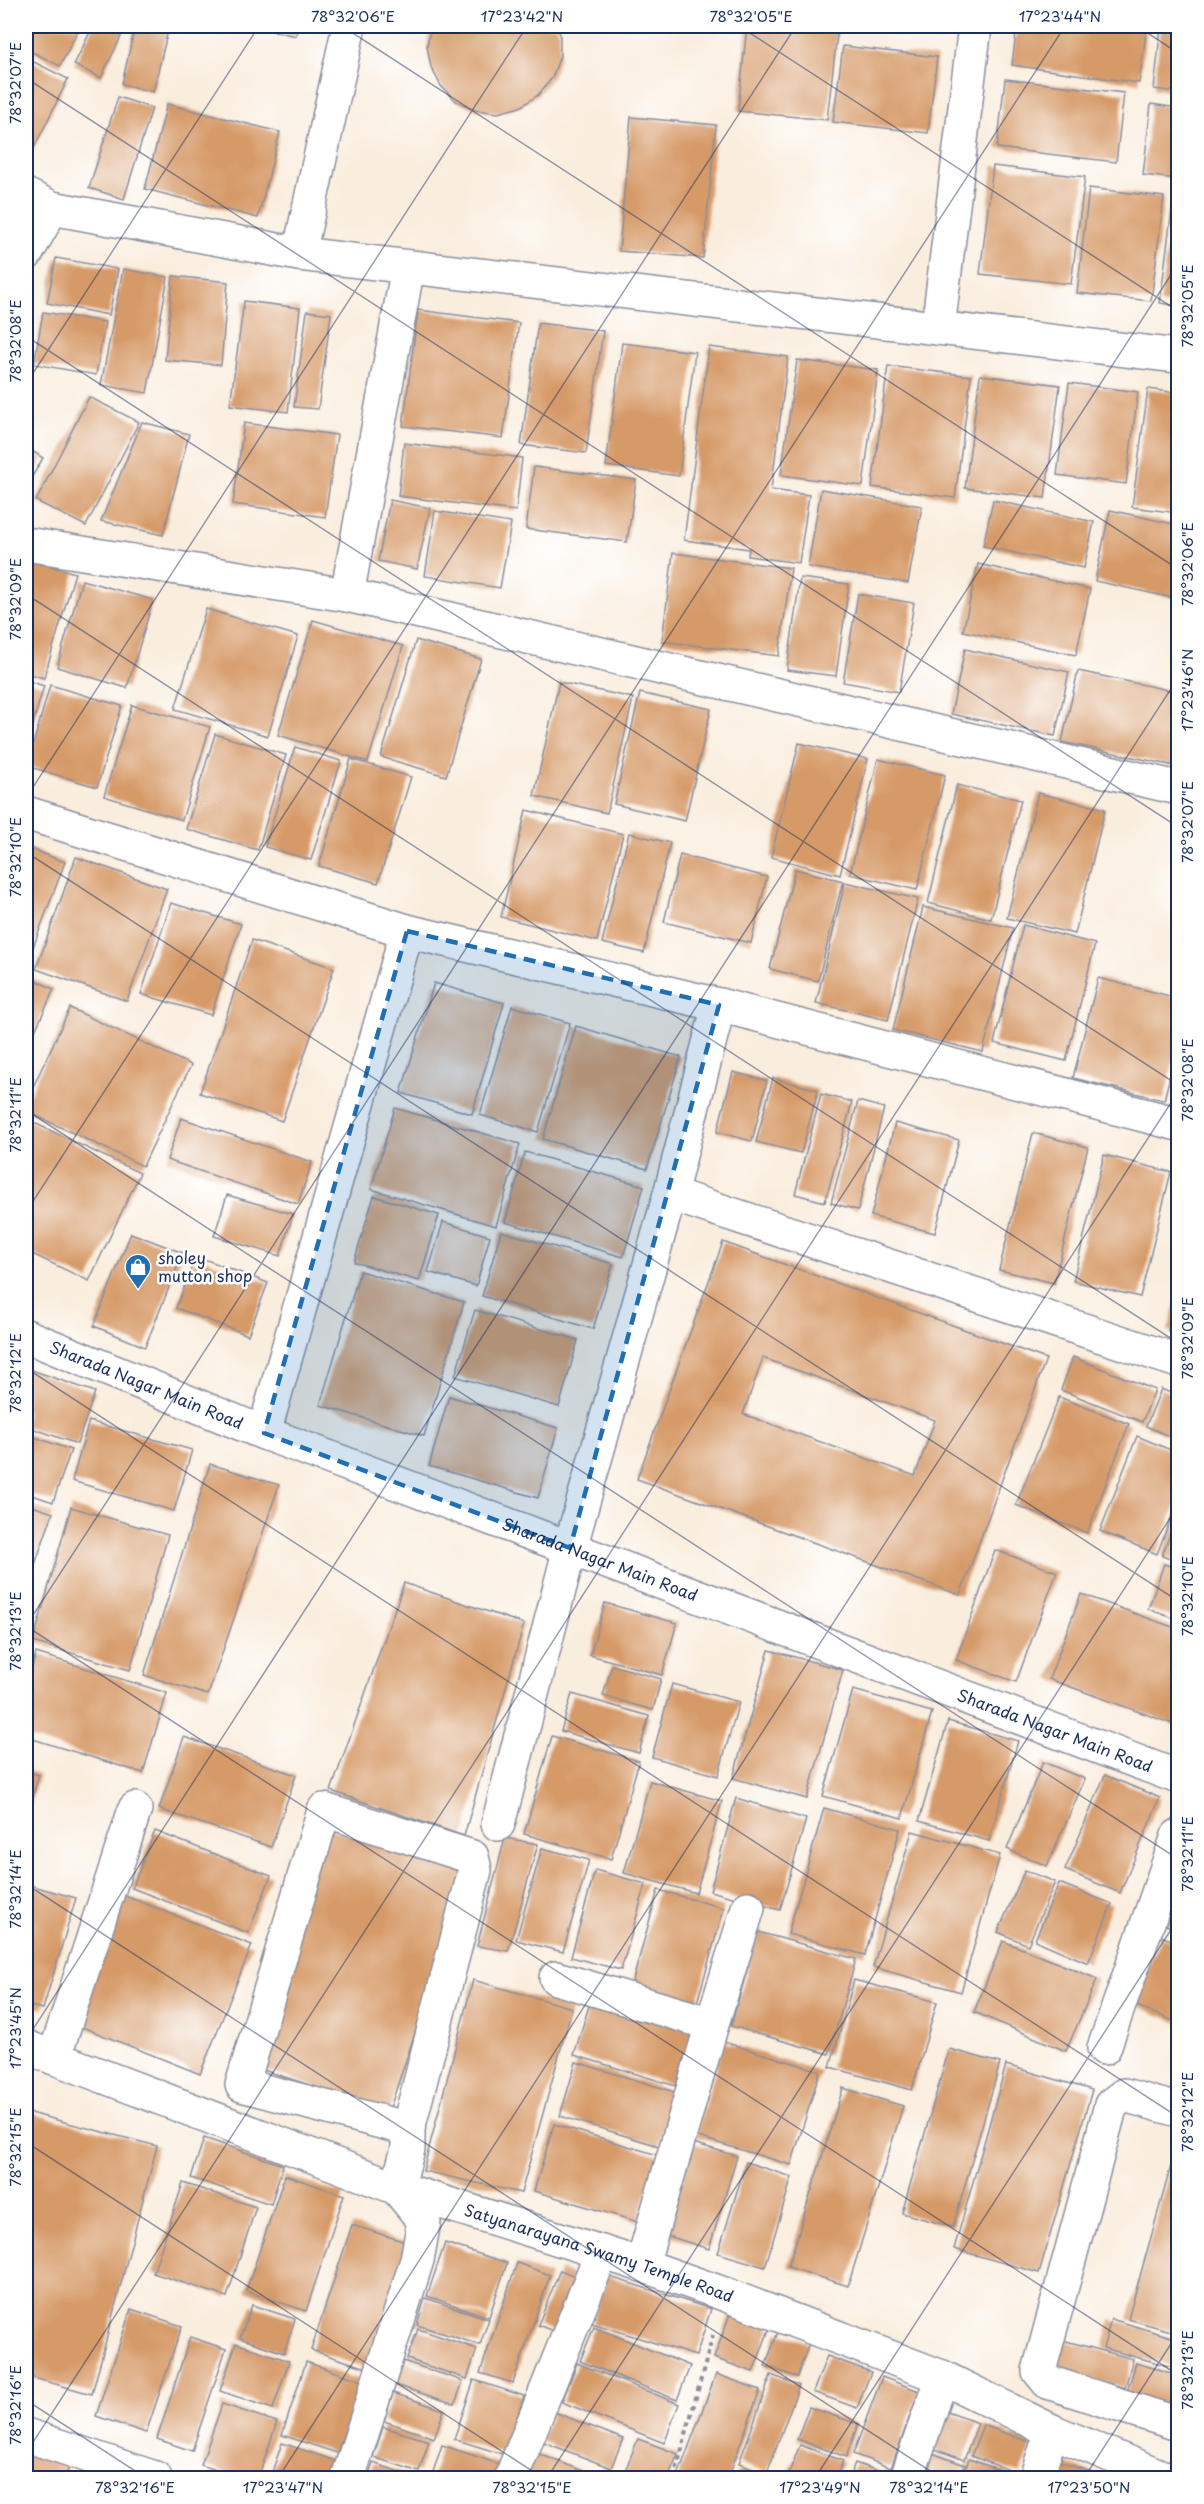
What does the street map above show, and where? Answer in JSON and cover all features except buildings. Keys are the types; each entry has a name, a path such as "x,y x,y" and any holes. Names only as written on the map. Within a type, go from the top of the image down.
{"street":[{"path":"299,254 349,26"},
{"path":"938,328 975,26"},
{"path":"26,254 39,201 299,254 1179,356"},
{"path":"347,595 408,267"},
{"path":"26,544 347,595 1179,788"},
{"path":"26,813 408,931 718,1005 1179,1124"},
{"path":"264,1433 408,931"},
{"path":"498,1824 570,1548 670,1194 718,1005"},
{"path":"670,1194 1179,1361"},
{"name":"Sharada Nagar Main Road","path":"26,1336 264,1433 1179,1777"},
{"path":"40,2052 135,1809"},
{"path":"348,2478 417,2260 424,2228 424,2221 420,2214 397,2188 408,2149 408,2129 475,1870 472,1857 324,1810 242,2085 408,2129"},
{"path":"1104,2048 1179,1836"},
{"path":"642,2265 748,1908"},
{"path":"555,1978 712,2024"},
{"name":"Satyanarayana Swamy Temple Road","path":"40,2052 397,2188 602,2252 724,2294 942,2377 1052,2431 1165,2478"},
{"path":"1179,2109 1124,2095 1111,2105 1039,2371 1048,2382 1179,2424"},
{"path":"511,2478 602,2252"},
{"path":"907,2478 942,2377"},
{"path":"1036,2478 1052,2431"},
{"path":"26,2435 156,2478"}],"path":[{"path":"674,2478 724,2294"}],"highlighted area":[{"path":"407,931 719,1005 570,1548 264,1433"}],"place":[{"name":"sholey mutton shop","path":"138,1290"}]}
